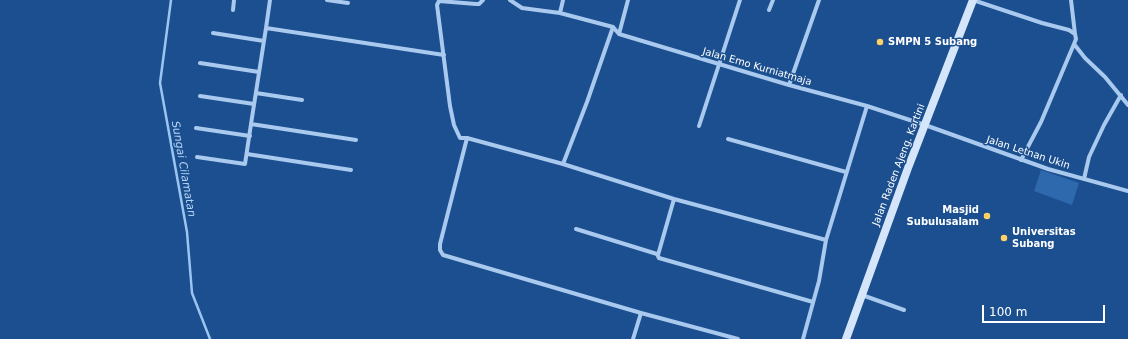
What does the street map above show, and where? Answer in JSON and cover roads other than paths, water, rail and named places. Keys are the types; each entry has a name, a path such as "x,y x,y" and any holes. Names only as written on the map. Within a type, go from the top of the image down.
{"main road":[{"name":"Jalan Raden Ajeng. Kartini","path":"846,339 910,162 973,0"}],"street":[{"path":"233,10 234,0"},
{"path":"197,157 245,164 270,0"},
{"path":"327,0 348,3"},
{"path":"483,0 479,4 439,1 437,5 450,106 454,125 460,138 467,138 563,164 674,199 826,240"},
{"path":"510,0 522,8 560,13 612,27 619,34"},
{"path":"560,13 563,0"},
{"path":"619,34 628,0"},
{"path":"699,126 740,0"},
{"path":"769,10 773,0"},
{"path":"789,85 819,0"},
{"path":"973,0 1068,30 1075,34"},
{"path":"1021,160 1041,122 1076,39 1071,0"},
{"path":"563,164 587,102 612,27"},
{"path":"266,28 444,55"},
{"path":"213,33 264,41"},
{"name":"Jalan Emo Kurniatmaja","path":"619,34 789,85 867,106 925,125"},
{"path":"1074,44 1085,58 1105,76 1128,105"},
{"path":"200,63 259,72"},
{"path":"256,93 302,100"},
{"path":"1084,179 1089,157 1104,124 1121,95"},
{"path":"200,96 254,104"},
{"path":"803,339 819,281 826,240 867,106"},
{"path":"251,124 356,140"},
{"name":"Jalan Letnan Ukin","path":"925,125 1021,160 1128,191"},
{"path":"196,128 250,136"},
{"path":"467,138 440,244 440,250 443,255 641,313 738,339"},
{"path":"728,139 846,172"},
{"path":"247,154 351,170"},
{"path":"657,254 658,255 674,199"},
{"path":"576,229 657,254 661,258 813,302"},
{"path":"862,295 904,310"},
{"path":"633,339 641,313"}],"waterway":[{"name":"Sungai Cilamatan","path":"171,0 160,83 187,232 192,293 210,339"}],"place":[{"name":"SMPN 5 Subang","path":"880,42"},
{"name":"Masjid Subulusalam","path":"987,216"},
{"name":"Universitas Subang","path":"1004,238"}]}
